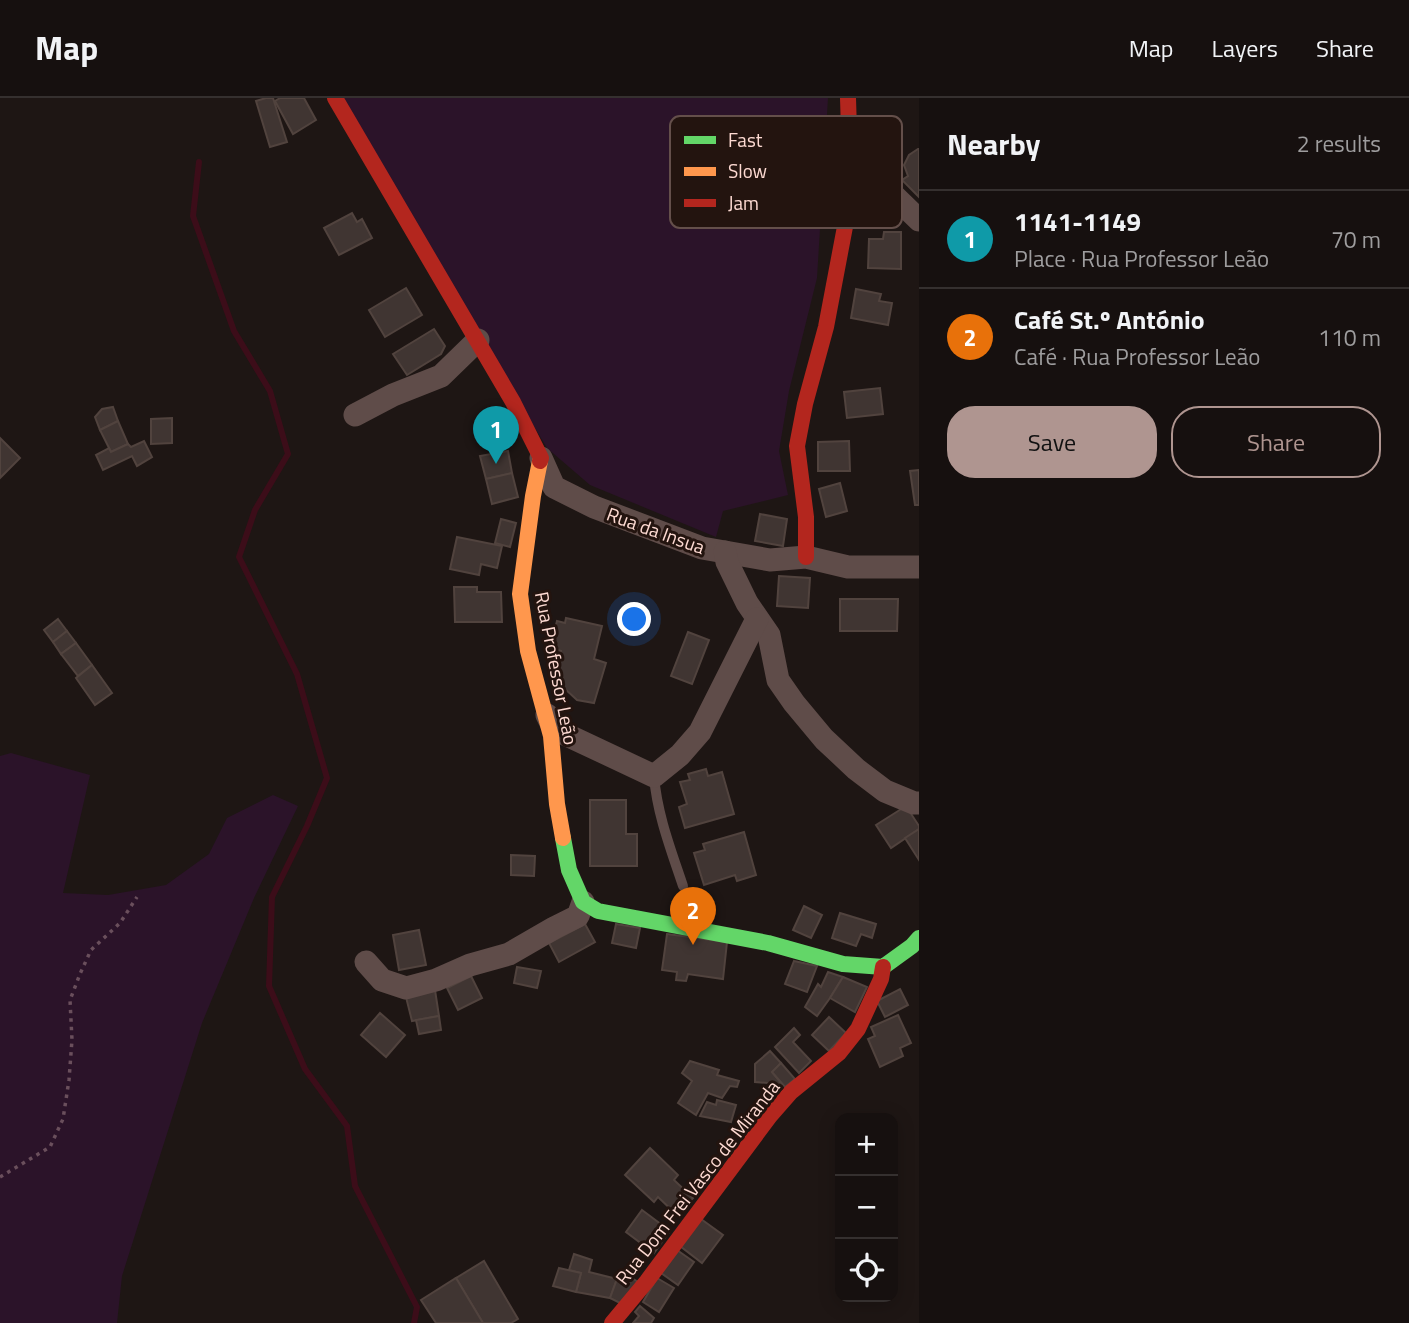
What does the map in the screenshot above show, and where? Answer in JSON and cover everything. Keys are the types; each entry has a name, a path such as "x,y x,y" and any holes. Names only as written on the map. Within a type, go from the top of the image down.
{"street":[{"path":"335,98 513,402 541,458"},
{"path":"848,98 849,116"},
{"path":"902,204 919,220"},
{"path":"806,556 806,517 797,446 805,404 829,314 845,228"},
{"path":"355,415 393,395 440,376 478,341"},
{"name":"Rua da Insua","path":"541,458 554,487 594,507 702,548 770,560 806,556 848,567 919,567"},
{"name":"Rua Professor Leão","path":"541,458 533,496 520,594 528,651 551,736 557,804 569,870 583,902"},
{"path":"725,552 727,562 747,603 769,635 778,680 794,703 824,739 856,769 885,790 919,803"},
{"path":"543,705 554,729 654,776 680,755 700,732 757,619"},
{"path":"366,962 382,980 406,988 436,980 470,965 509,954 578,916 583,902 598,911 768,943 843,964 883,967 919,938"},
{"name":"Rua Dom Frei Vasco de Miranda","path":"612,1323 647,1281 770,1116 791,1092 839,1053 859,1029 881,979 883,967"}],"lane":[{"path":"654,776 655,793 666,837 683,886"}],"path":[{"path":"0,1177 50,1147 63,1119 69,1080 72,1040 70,1000 92,950 120,923 137,897"}],"shaded area":[{"path":"335,98 828,98 827,116 670,116 670,228 820,228 817,278 789,391 779,451 788,495 723,511 716,537 590,485 547,448"},
{"path":"11,753 90,775 63,893 108,895 166,885 209,854 227,818 273,795 298,806 254,898 202,1023 122,1276 117,1323 0,1323 0,756"}],"building":[{"path":"273,98 287,142 270,147 256,101"},
{"path":"280,98 304,98 316,120 293,134 275,101"},
{"path":"919,149 919,197 902,180 908,176 904,165 909,155"},
{"path":"352,213 357,222 362,219 372,238 339,255 324,228"},
{"path":"884,232 901,232 901,269 868,268 869,239 883,239"},
{"path":"406,288 422,315 385,337 369,310"},
{"path":"856,289 881,294 879,301 892,303 888,325 851,318"},
{"path":"434,329 445,346 441,354 407,375 393,354"},
{"path":"880,388 883,414 847,418 844,392"},
{"path":"113,407 118,421 100,430 95,417 102,409"},
{"path":"172,418 172,443 151,444 151,419"},
{"path":"118,421 128,444 111,452 100,430"},
{"path":"0,438 20,458 0,478"},
{"path":"144,441 152,457 137,466 132,456 103,470 96,455 109,448 111,452 128,444 131,447"},
{"path":"849,441 850,471 818,471 818,442"},
{"path":"508,451 512,473 486,479 480,456"},
{"path":"919,470 919,505 915,505 910,471"},
{"path":"512,473 518,497 492,504 486,479"},
{"path":"840,483 847,511 826,517 819,489"},
{"path":"760,514 787,519 783,546 755,541"},
{"path":"501,519 516,523 510,547 495,543"},
{"path":"457,537 502,546 497,568 481,564 479,575 450,569"},
{"path":"779,576 810,578 808,608 777,606"},
{"path":"454,587 477,587 477,592 501,592 502,622 455,622"},
{"path":"840,599 898,599 897,631 840,631"},
{"path":"566,618 602,626 594,659 606,663 594,703 577,700 564,688 556,668 561,651 550,648 557,621 565,623"},
{"path":"58,619 67,631 53,642 44,630"},
{"path":"67,631 76,643 61,654 53,642"},
{"path":"688,632 709,640 692,684 671,676"},
{"path":"76,643 92,665 78,676 61,654"},
{"path":"92,665 112,693 95,705 76,678"},
{"path":"706,769 708,776 722,772 734,814 685,828 679,807 687,804 680,782 690,780 688,774"},
{"path":"590,800 626,800 626,834 637,834 637,866 590,866"},
{"path":"906,806 919,829 891,848 876,825"},
{"path":"919,829 919,860 905,838"},
{"path":"744,832 756,875 737,881 735,875 704,885 694,853 705,850 703,844"},
{"path":"511,855 535,856 534,876 511,875"},
{"path":"804,906 822,915 811,938 793,930"},
{"path":"840,913 876,924 872,938 861,934 856,946 832,938"},
{"path":"585,924 595,942 559,962 549,943"},
{"path":"616,924 640,928 636,948 612,943"},
{"path":"419,930 426,965 399,970 393,935"},
{"path":"667,934 727,942 723,979 688,974 686,981 676,980 677,972 662,970"},
{"path":"794,961 817,966 807,992 785,984"},
{"path":"517,967 541,971 537,988 514,983"},
{"path":"828,972 843,977 817,1016 805,1007 818,984 821,987"},
{"path":"471,976 482,998 458,1010 447,988"},
{"path":"843,977 867,987 855,1012 830,998"},
{"path":"900,989 908,1005 885,1017 877,1001"},
{"path":"435,990 439,1016 412,1021 406,997"},
{"path":"380,1013 405,1035 386,1057 361,1035"},
{"path":"898,1015 911,1043 900,1048 903,1056 880,1067 868,1039 875,1036 871,1027"},
{"path":"439,1016 441,1030 419,1034 416,1020"},
{"path":"829,1017 846,1033 829,1051 812,1035"},
{"path":"794,1028 800,1035 793,1042 811,1061 799,1073 775,1047"},
{"path":"770,1051 781,1063 772,1072 782,1084 755,1082 755,1064"},
{"path":"690,1061 719,1070 717,1075 739,1081 737,1087 730,1086 722,1098 708,1093 696,1115 678,1103 692,1081 682,1073"},
{"path":"781,1063 795,1079 785,1087 772,1072"},
{"path":"717,1100 736,1105 731,1122 700,1116 707,1102 716,1105"},
{"path":"650,1148 678,1175 674,1180 693,1198 677,1215 658,1197 654,1202 625,1175"},
{"path":"642,1210 670,1231 654,1253 626,1232"},
{"path":"701,1219 723,1235 702,1263 680,1246"},
{"path":"677,1250 694,1262 678,1285 661,1273"},
{"path":"574,1254 592,1260 589,1272 617,1279 610,1298 576,1292 581,1273 569,1270"},
{"path":"484,1261 518,1319 511,1323 483,1323 456,1278"},
{"path":"559,1268 581,1273 576,1292 553,1286"},
{"path":"623,1272 638,1282 622,1304 610,1298 617,1279"},
{"path":"456,1278 483,1323 436,1323 421,1300"},
{"path":"657,1278 674,1288 659,1312 643,1302"},
{"path":"640,1306 654,1318 651,1323 633,1323 639,1316 635,1312"}],"waterway":[{"path":"199,162 193,216 234,331 270,391 288,454 255,510 239,557 297,674 327,778 272,897 269,986 305,1069 347,1126 355,1186 417,1307 414,1323"}],"traffic: fast":[{"path":"563,838 569,870 583,902 598,911 768,943 843,964 883,967 919,938"}],"traffic: slow":[{"path":"540,461 520,594 528,651 551,736 563,838"}],"traffic: jam":[{"path":"335,98 513,402 541,458 540,461"},
{"path":"848,98 849,116"},
{"path":"806,557 806,517 797,446 805,404 826,327 845,228"},
{"path":"612,1323 647,1281 770,1116 791,1092 839,1053 858,1029 881,979 883,967"}],"place":[{"name":"1141-1149","path":"496,464"},
{"name":"Café St.º António","path":"693,945"}]}
